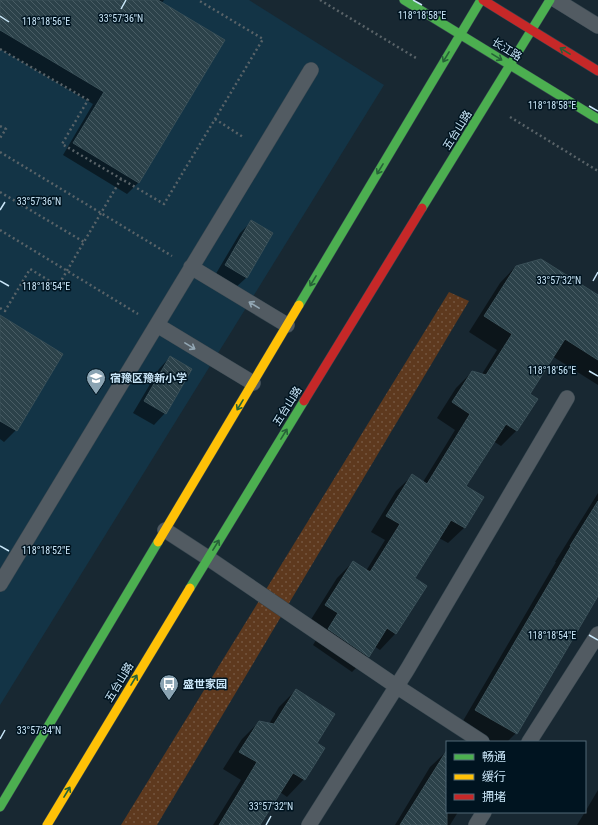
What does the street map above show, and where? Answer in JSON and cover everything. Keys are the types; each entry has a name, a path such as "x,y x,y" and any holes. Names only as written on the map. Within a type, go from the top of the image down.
{"main road":[{"name":"长江路","path":"404,0 598,119"},
{"path":"0,807 460,34 482,0 598,71"},
{"name":"五台山路","path":"47,825 208,558 550,0"}],"lane":[{"path":"556,0 598,26"},
{"path":"0,584 311,70"},
{"path":"191,268 287,325"},
{"path":"157,325 253,383"},
{"path":"309,825 396,686 567,398"},
{"path":"165,530 396,686 480,741"},
{"path":"530,741 598,634"}],"path":[{"path":"0,49 88,100 62,144 164,204 263,39 198,0"},
{"path":"215,120 263,149"},
{"path":"0,126 6,129 0,138"},
{"path":"0,152 191,268"},
{"path":"0,308 5,311 30,269 58,286 121,179"},
{"path":"0,192 84,242"},
{"path":"0,230 157,325"}],"shaded area":[{"name":"宿豫区豫新小学","path":"0,0 249,0 384,85 0,705"},
{"path":"449,292 469,301 157,825 121,825"}],"building":[{"path":"0,0 158,0 225,40 139,183 73,143 104,92 0,30"},
{"path":"251,220 273,233 247,278 225,265"},
{"path":"541,259 598,295 598,360 565,339 530,394 538,399 517,431 506,424 466,486 484,497 465,528 451,520 415,578 427,586 396,634 387,628 369,657 328,629 338,613 325,605 353,561 370,572 400,524 386,516 412,474 427,484 470,414 452,402 472,371 486,375 512,334 484,316 516,266"},
{"path":"0,315 63,354 17,431 0,421"},
{"path":"170,356 192,369 166,414 144,401"},
{"path":"598,501 598,596 517,734 475,710 570,546"},
{"path":"296,689 335,714 317,743 325,748 305,780 293,773 260,825 219,825 257,762 239,752 259,721 274,724"},
{"path":"446,752 447,825 400,825"}],"traffic: fast":[{"path":"404,0 598,119"},
{"path":"299,305 481,0"},
{"path":"422,208 550,0"},
{"path":"190,588 304,401"},
{"path":"0,807 158,542"}],"traffic: slow":[{"path":"158,542 299,305"},
{"path":"47,825 190,588"}],"traffic: jam":[{"path":"483,0 598,71"},
{"path":"304,401 422,208"}],"place":[{"name":"宿豫区豫新小学","path":"96,395"},
{"name":"盛世家园","path":"169,701"}]}
